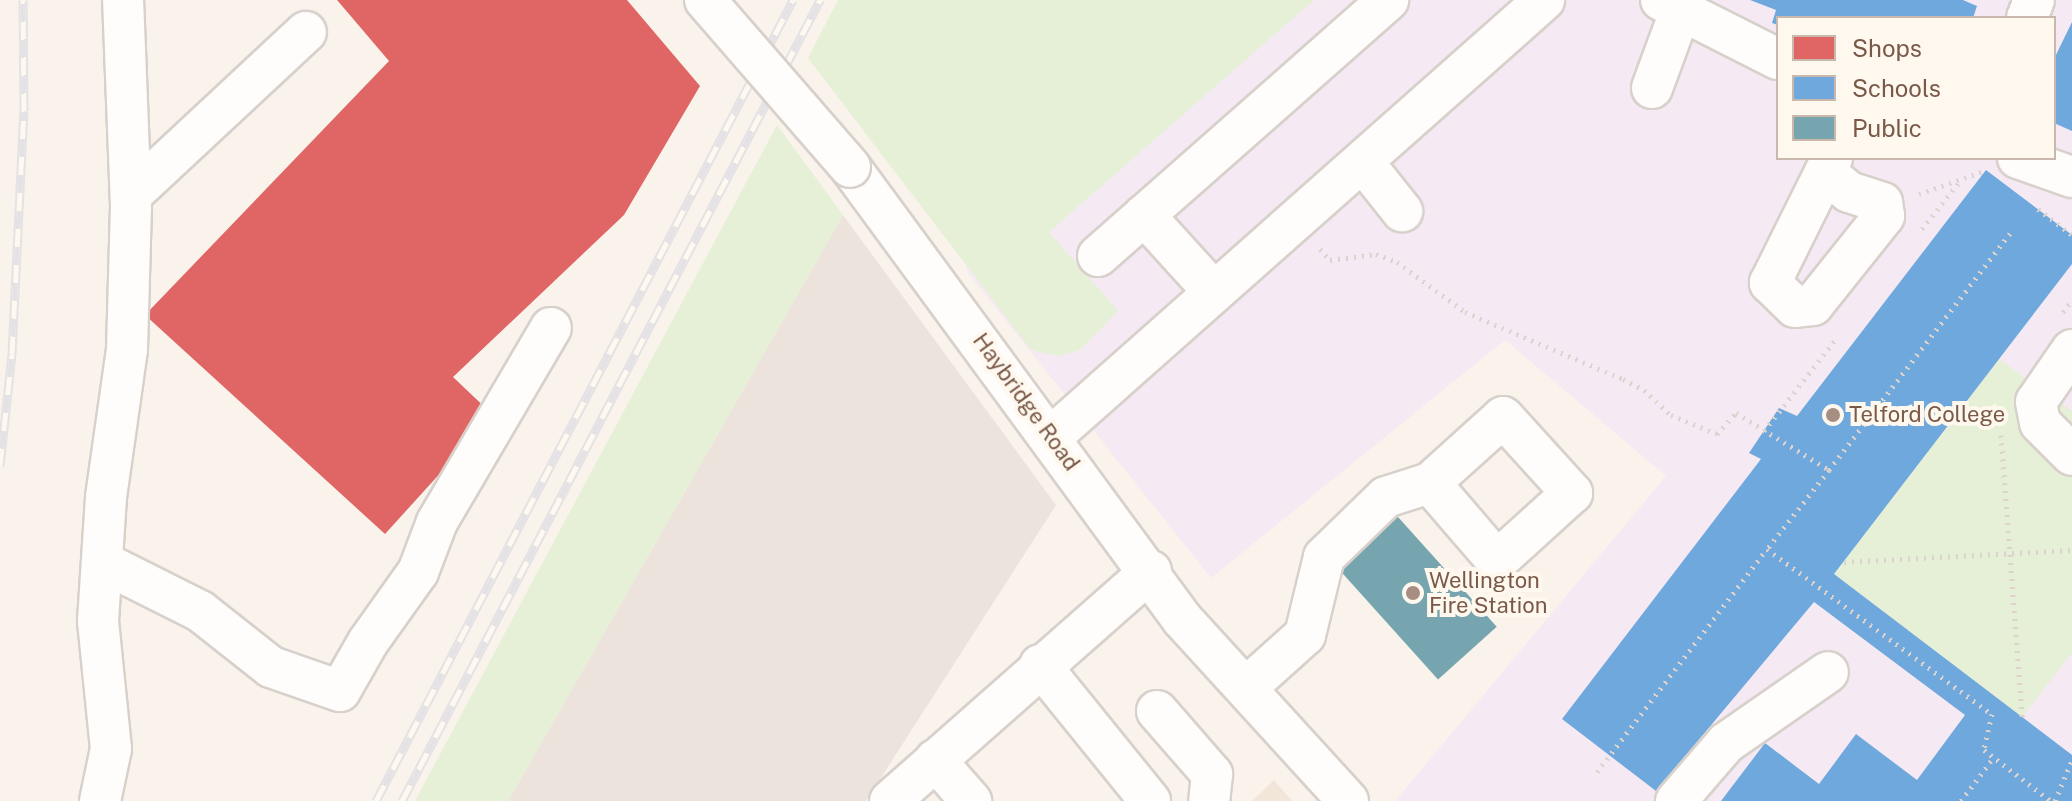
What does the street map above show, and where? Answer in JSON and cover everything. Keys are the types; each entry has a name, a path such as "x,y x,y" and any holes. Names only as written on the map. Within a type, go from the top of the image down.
{"street":[{"path":"100,801 111,749 98,621 127,349 131,195 123,0"},
{"name":"Haybridge Road","path":"705,0 850,167 1154,574 1182,619 1244,683 1348,801"},
{"path":"1098,256 1388,0"},
{"path":"1051,437 1544,0"},
{"path":"1652,88 1671,5 1776,58"},
{"path":"131,195 306,32"},
{"path":"1363,162 1402,211"},
{"path":"2002,164 2072,177"},
{"path":"1828,165 1849,192 1882,203 1884,216 1813,305 1795,307 1770,283 1828,165"},
{"path":"1144,215 1214,292"},
{"path":"102,562 200,611 271,667 340,691 368,642 418,572 437,522 551,328"},
{"path":"2063,336 2036,402 2040,423 2072,455"},
{"path":"1244,683 1305,635 1324,557 1386,497 1430,483"},
{"path":"890,801 1040,665 1154,574"},
{"path":"1040,665 1150,801"},
{"path":"1676,801 1726,743 1828,672"},
{"path":"1157,711 1212,774 1209,801"},
{"path":"935,760 971,801"}],"path":[{"path":"1882,203 1942,188 2002,164"},
{"path":"2035,206 2072,235"},
{"path":"1597,772 2010,233"},
{"path":"1314,242 1330,260 1376,254 1397,262 1465,312 1623,379 1644,390 1671,415 1717,434 1736,413 1829,470"},
{"path":"2063,336 2072,300"},
{"path":"2000,423 2022,717"},
{"path":"1767,549 1992,714 1984,750 2053,801 2072,760"},
{"path":"1844,562 2072,550"},
{"path":"1961,801 1994,757"}],"shaded area":[{"name":"Telford College","path":"884,0 2072,0 2072,801 1395,801 1666,476 1505,340 1211,578 968,273"},
{"path":"843,215 1056,505 866,801 508,801"},
{"path":"1274,780 1292,801 1252,801"}],"green space":[{"path":"838,0 1314,0 1049,232 1118,311 1080,350 1058,356 1031,350 808,58"},
{"path":"777,125 843,215 508,801 415,801"},
{"path":"1999,359 2072,411 2072,653 2022,717 1834,574"}],"building: Shops":[{"path":"337,0 627,0 700,86 624,215 453,377 493,415 385,534 145,315 389,61"}],"building: Schools":[{"path":"1750,0 1963,0 1977,6 1974,16 1776,16 1776,24 1772,23 1776,10"},
{"path":"2072,22 2072,131 2056,124 2056,55"},
{"path":"1986,170 2072,235 2072,264 1834,574 2072,755 2072,801 1721,801 1765,743 1819,784 1856,734 1917,780 1965,715 1814,602 1656,791 1562,719 1761,459 1749,453 1779,408 1797,416"}],"building: Public":[{"name":"Wellington Fire Station","path":"1389,507 1497,627 1438,680 1330,560"}],"railway":[{"path":"0,466 12,354 24,111 23,0"},
{"path":"376,801 793,0"},
{"path":"402,801 820,0"}],"place":[{"name":"Telford College","path":"1833,415"},
{"name":"Wellington Fire Station","path":"1413,593"}]}
